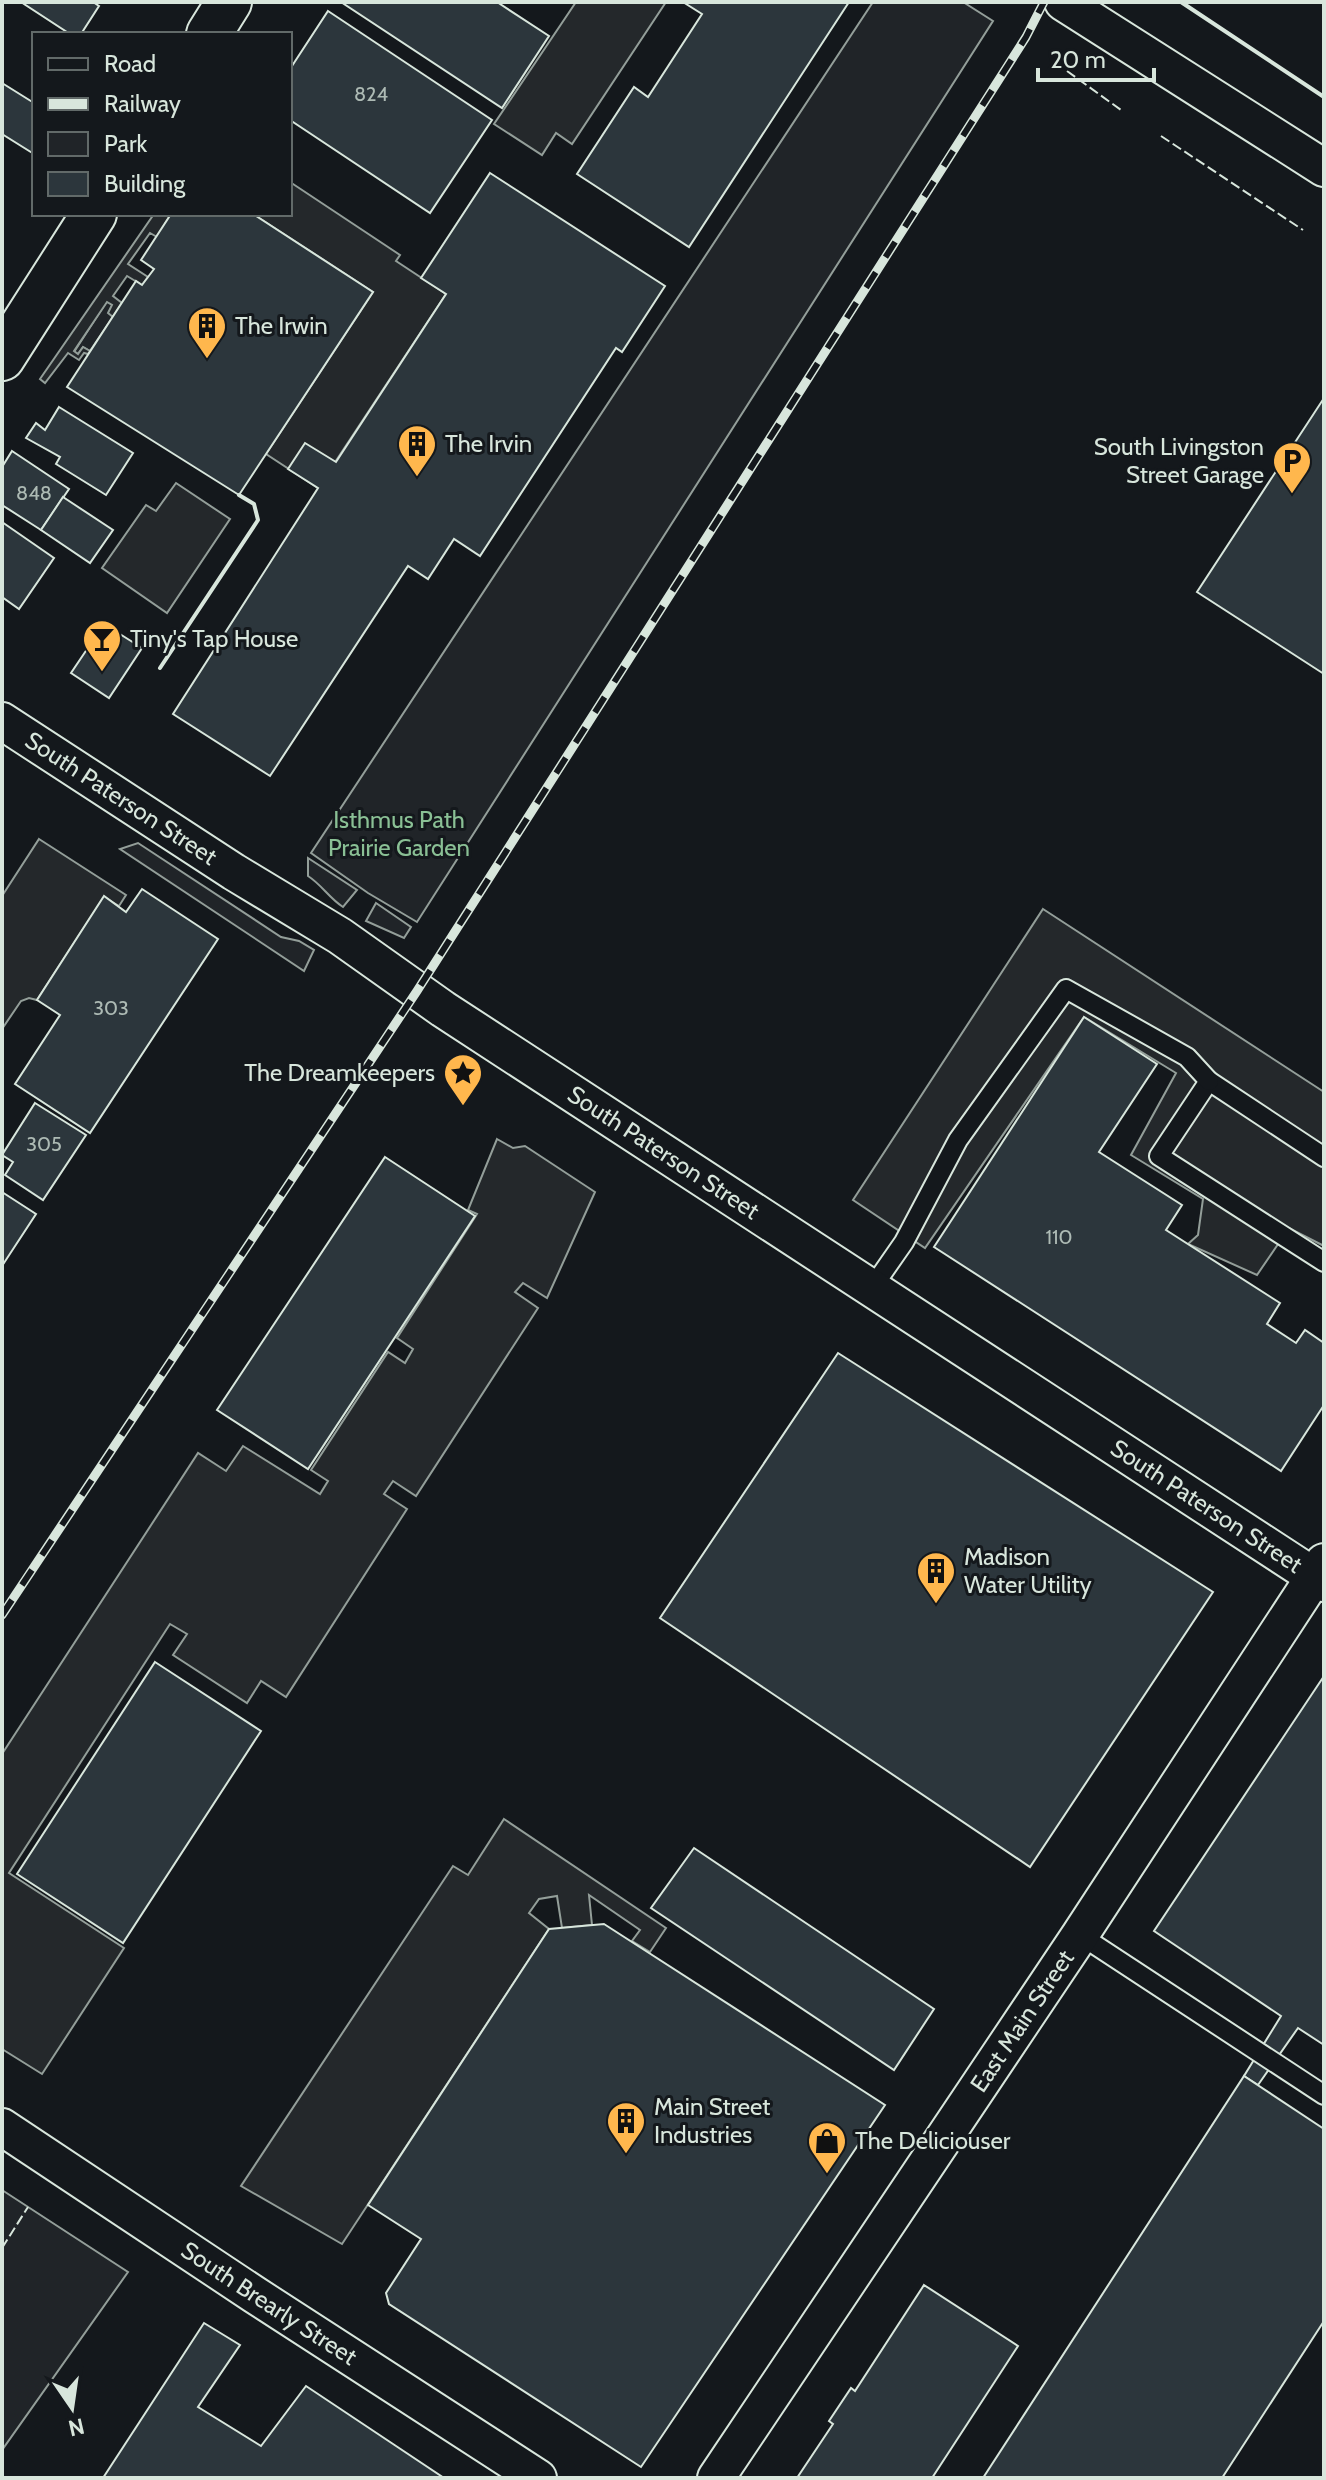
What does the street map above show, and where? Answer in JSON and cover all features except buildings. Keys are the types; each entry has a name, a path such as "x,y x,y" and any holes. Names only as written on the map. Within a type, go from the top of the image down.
{"street":[{"path":"210,32 229,2"},
{"path":"1063,2 1324,168"},
{"path":"2,358 93,216"},
{"name":"South Paterson Street","path":"2,721 234,872 340,936 430,1000 872,1288 1321,1574"},
{"name":"East Main Street","path":"716,2478 1321,1574"},
{"name":"South Brearly Street","path":"2,2127 538,2478"}],"lane":[{"path":"872,1288 904,1242 958,1140 1066,989 1187,1057 1209,1081 1324,1157"},
{"path":"1209,1081 1159,1156 1324,1262"},
{"path":"1080,1935 1324,2095"}],"green space":[{"name":"Isthmus Path Prairie Garden","path":"873,2 963,2 993,21 417,922 368,893 311,853"},
{"path":"107,301 113,305 113,317 90,351 83,347 78,354 74,352"},
{"path":"138,843 281,937 299,941 314,950 304,971 120,849"},
{"path":"308,858 357,890 343,907 308,876"},
{"path":"376,903 411,927 404,938 366,921"},
{"path":"2,2190 128,2272 2,2450"}],"shaded area":[{"path":"576,2 666,2 572,144 556,133 542,155 494,124"},
{"path":"292,183 400,255 396,261 446,294 318,488 266,454 373,292 256,216 292,216"},
{"path":"153,216 170,216 157,237 150,233 128,264 148,277 142,285 127,276 113,296 122,303 113,317 108,313 112,305 107,302 74,351 78,354 83,347 90,351 88,354 84,353 79,360 68,353 45,383 40,379"},
{"path":"176,483 230,519 167,613 102,568 146,505 156,511"},
{"path":"39,839 126,895 119,906 104,897 37,1000 29,998 21,1001 2,1029 2,896"},
{"path":"1043,909 1324,1092 1324,1246 1289,1228 1257,1275 1188,1244 1198,1235 1203,1199 1131,1155 1176,1073 1084,1017 925,1248 853,1200"},
{"path":"497,1139 513,1148 525,1146 595,1192 547,1298 523,1283 515,1292 538,1308 416,1496 393,1481 384,1494 407,1509 286,1697 261,1681 247,1703 173,1655 187,1634 170,1624 9,1873 124,1948 42,2074 2,2049 2,1754 198,1453 226,1471 243,1446 320,1494 328,1481 311,1470 388,1352 405,1363 413,1349 397,1338 477,1214 468,1210"},
{"path":"504,1819 666,1928 650,1952 632,1941 640,1930 589,1895 592,1925 562,1928 557,1896 539,1899 529,1913 549,1929 342,2244 241,2186 453,1866 468,1875"}],"railway":[{"path":"2,1615 417,991 1026,37 1044,2"}],"fence":[{"path":"1067,71 1121,110"},
{"path":"1161,136 1303,230"},
{"path":"2,2248 28,2207"}],"wall":[{"path":"1181,2 1324,97"},
{"path":"160,668 258,520 254,504 239,495"}],"place":[{"name":"The Irwin","path":"207,360"},
{"name":"The Irvin","path":"417,478"},
{"name":"South Livingston Street Garage","path":"1292,495"},
{"name":"Tiny's Tap House","path":"102,673"},
{"name":"The Dreamkeepers","path":"463,1107"},
{"name":"Madison Water Utility","path":"936,1605"},
{"name":"Main Street Industries","path":"626,2155"},
{"name":"The Deliciouser","path":"827,2175"}]}
